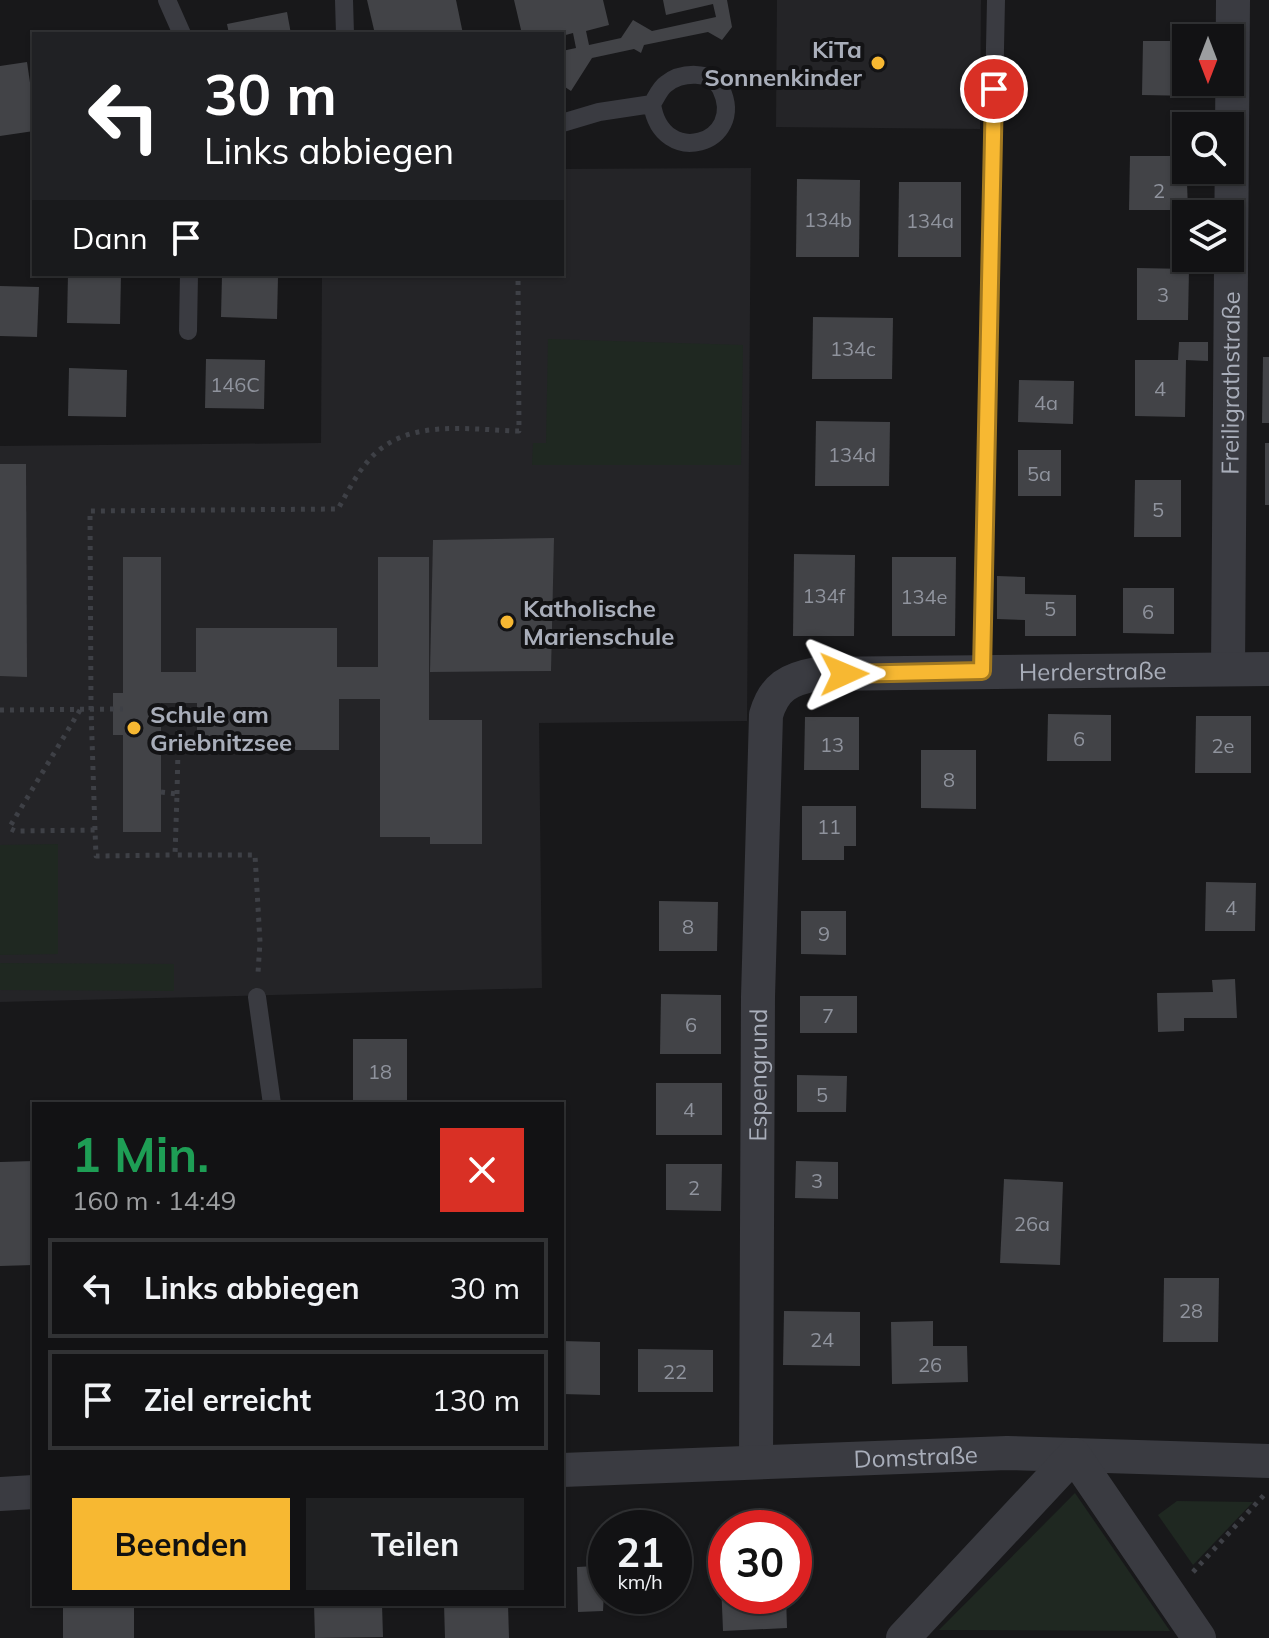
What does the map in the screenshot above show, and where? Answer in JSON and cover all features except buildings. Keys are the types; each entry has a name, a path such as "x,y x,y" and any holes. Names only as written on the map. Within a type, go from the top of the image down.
{"street":[{"name":"Freiligrathstraße","path":"1228,669 1233,0"},
{"name":"Herderstraße","path":"777,692 795,678 817,674 1269,669"},
{"name":"Espengrund","path":"756,1461 760,935 766,715 777,692"},
{"name":"Domstraße","path":"564,1470 1007,1453 1269,1461"},
{"path":"903,1638 1074,1455 1199,1638"},
{"path":"0,1494 32,1492"}],"lane":[{"path":"167,0 181,32"},
{"path":"344,0 345,32"},
{"path":"982,671 996,0"},
{"path":"564,122 599,112 652,104"},
{"path":"188,331 189,276"},
{"path":"257,997 272,1102"}],"path":[{"path":"257,997 260,942 255,855 96,856 91,709 90,511 338,509 367,462 390,441 429,429 519,431 518,276"},
{"path":"175,855 179,703"},
{"path":"0,710 123,709"},
{"path":"9,828 80,710"},
{"path":"161,792 177,794"},
{"path":"0,821 15,831 95,830"},
{"path":"1171,1597 1269,1489"}],"shaded area":[{"name":"KiTa Sonnenkinder","path":"777,0 981,0 980,129 776,127"},
{"name":"Katholische Marienschule","path":"751,168 747,721 539,723 542,988 0,1002 0,446 321,443 322,276 564,276 564,169"},
{"path":"548,339 743,345 741,465 532,465 533,443 546,443"},
{"path":"58,844 58,954 0,955 0,845"},
{"path":"0,963 174,964 174,991 0,990"},
{"path":"1075,1493 1170,1631 939,1630"},
{"path":"1177,1501 1253,1502 1193,1565 1158,1515"}],"place":[{"name":"KiTa Sonnenkinder","path":"878,63"},
{"name":"Katholische Marienschule","path":"507,622"},
{"name":"Schule am Griebnitzsee","path":"134,728"}],"route":[{"path":"844,674 982,671 994,89"}]}
